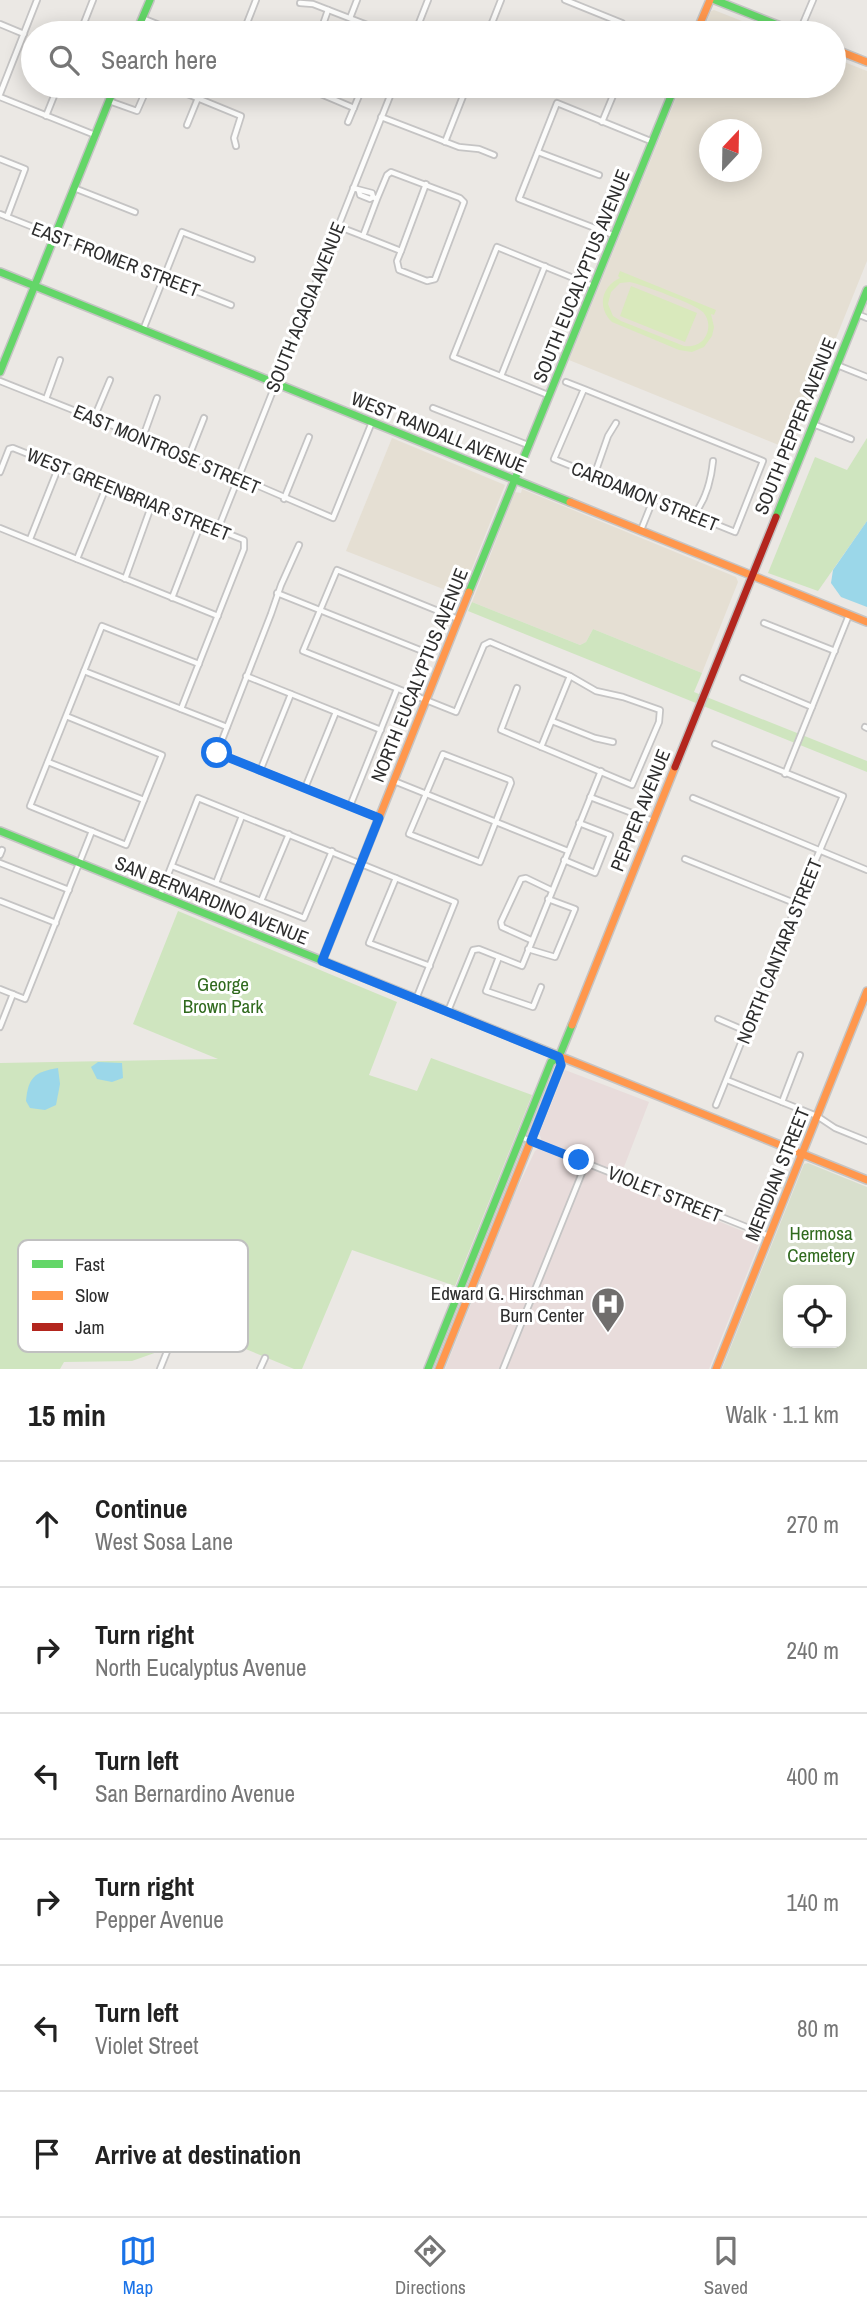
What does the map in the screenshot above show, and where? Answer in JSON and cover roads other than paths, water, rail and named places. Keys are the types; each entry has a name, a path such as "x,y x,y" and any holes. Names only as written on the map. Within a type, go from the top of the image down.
{"street":[{"path":"29,21 37,0"},
{"path":"85,21 93,0"},
{"path":"141,21 150,0"},
{"path":"248,21 256,1 249,0"},
{"path":"350,18 357,0"},
{"path":"420,21 428,0"},
{"path":"492,21 501,0"},
{"path":"565,0 617,21"},
{"path":"701,21 710,0"},
{"path":"715,0 768,21"},
{"path":"803,21 813,0"},
{"path":"300,3 313,4 358,21"},
{"path":"324,21 328,10"},
{"path":"142,18 149,21"},
{"path":"0,24 21,33"},
{"path":"21,42 0,96 95,135"},
{"path":"846,54 867,62"},
{"path":"46,116 53,98"},
{"path":"0,372 110,98"},
{"path":"109,101 137,111 143,98"},
{"path":"187,125 198,98 241,116 234,138 236,146"},
{"path":"331,98 354,108"},
{"path":"348,122 358,98"},
{"name":"SOUTH ACACIA AVENUE","path":"218,529 388,98"},
{"path":"445,142 462,98"},
{"path":"602,122 612,98"},
{"name":"SOUTH EUCALYPTUS AVENUE","path":"515,479 670,98"},
{"path":"613,235 519,199 557,103 654,142"},
{"path":"381,117 445,142 495,155"},
{"path":"538,152 599,175"},
{"path":"0,159 25,169 7,217"},
{"path":"363,236 375,198 391,172 426,184 460,198 464,202 435,279 427,281 399,270 397,261 426,184"},
{"path":"74,188 135,212"},
{"path":"353,188 366,194 372,193 375,198"},
{"name":"EAST FROMER STREET","path":"0,214 231,305"},
{"path":"345,229 401,251"},
{"path":"143,330 182,232 252,259"},
{"path":"549,395 453,357 497,247 593,286"},
{"path":"501,376 545,267"},
{"name":"WEST RANDALL AVENUE","path":"0,272 867,622"},
{"name":"SOUTH PEPPER AVENUE","path":"752,575 867,290"},
{"path":"857,314 867,318"},
{"path":"46,399 60,360"},
{"path":"837,365 867,377"},
{"path":"94,418 110,380"},
{"name":"EAST MONTROSE STREET","path":"0,381 190,456 333,518 372,422"},
{"path":"566,382 584,389"},
{"name":"CARDAMON STREET","path":"584,389 763,461 735,533 554,459 584,389"},
{"path":"142,437 157,398"},
{"path":"433,408 528,445"},
{"path":"190,456 204,418"},
{"path":"813,423 851,439"},
{"path":"594,476 601,454 616,424"},
{"path":"284,499 309,437"},
{"name":"WEST GREENBRIAR STREET","path":"0,472 9,449 13,448 244,540 244,549 218,616"},
{"path":"693,516 712,477 713,461"},
{"path":"30,539 60,466"},
{"name":"NORTH EUCALYPTUS AVENUE","path":"322,961 515,479"},
{"path":"77,559 107,485"},
{"path":"641,530 653,500"},
{"path":"125,579 152,504"},
{"path":"172,598 201,523"},
{"path":"0,528 218,616 181,709"},
{"path":"299,545 217,753 379,818"},
{"path":"458,619 337,570 303,651 456,712 484,645 490,642 570,676 596,691 660,710 659,722 632,785 501,730 517,688"},
{"name":"PEPPER AVENUE","path":"439,1369 561,1065 559,1057 752,575"},
{"path":"278,593 425,652"},
{"path":"715,744 785,774 849,615"},
{"path":"765,623 835,652"},
{"path":"66,716 162,755 126,845 30,806 48,762 66,716 102,626 199,664"},
{"path":"84,671 227,727"},
{"path":"246,676 381,730"},
{"path":"541,747 570,676"},
{"path":"743,678 813,707"},
{"path":"350,806 397,689"},
{"path":"260,771 291,694"},
{"path":"305,788 336,712"},
{"path":"552,721 595,738 614,742"},
{"path":"447,754 510,780 495,821 480,862 409,834 440,757 447,754"},
{"path":"48,762 144,800"},
{"path":"447,1012 473,950 479,949 522,966 601,771"},
{"name":"NORTH CANTARA STREET","path":"716,1105 843,796 785,774"},
{"path":"394,781 568,850"},
{"path":"590,797 653,821"},
{"path":"159,896 198,798 243,815 455,902 416,999"},
{"path":"693,798 867,870"},
{"path":"216,883 243,815"},
{"path":"564,860 595,873 610,835 579,823"},
{"name":"SAN BERNARDINO AVENUE","path":"0,831 867,1180"},
{"path":"0,989 25,999 92,831"},
{"path":"261,901 289,834"},
{"path":"172,866 304,918 332,851"},
{"path":"685,859 797,904"},
{"path":"0,863 69,890"},
{"path":"396,878 369,943 430,966"},
{"path":"531,940 502,927 501,922 521,879 526,878 551,890"},
{"path":"528,949 555,957 575,909 548,899"},
{"path":"0,901 56,923"},
{"path":"499,957 486,991 533,1007 541,987"},
{"name":"MERIDIAN STREET","path":"716,1369 867,992"},
{"path":"0,1027 13,995"},
{"path":"718,1019 746,1031"},
{"path":"782,1102 800,1055"},
{"name":"PEPPER AVENUE","path":"428,1369 551,1062 559,1057"},
{"path":"727,1080 817,1116 835,1128 867,1141"},
{"name":"VIOLET STREET","path":"521,1137 769,1236"},
{"path":"503,1369 586,1163"},
{"path":"160,1369 167,1352"},
{"path":"260,1369 265,1358"}],"water":[{"path":"867,521 867,607 841,597 831,583 833,570"},
{"path":"98,1062 122,1063 123,1078 112,1082 97,1079 91,1067"},
{"path":"58,1068 60,1084 56,1105 45,1110 30,1108 26,1101 31,1081 44,1071"}],"place":[{"name":"Edward G. Hirschman Burn Center","path":"608,1334"}],"park label":[{"name":"George Brown Park","path":"223,995"},
{"name":"Hermosa Cemetery","path":"821,1244"}]}
